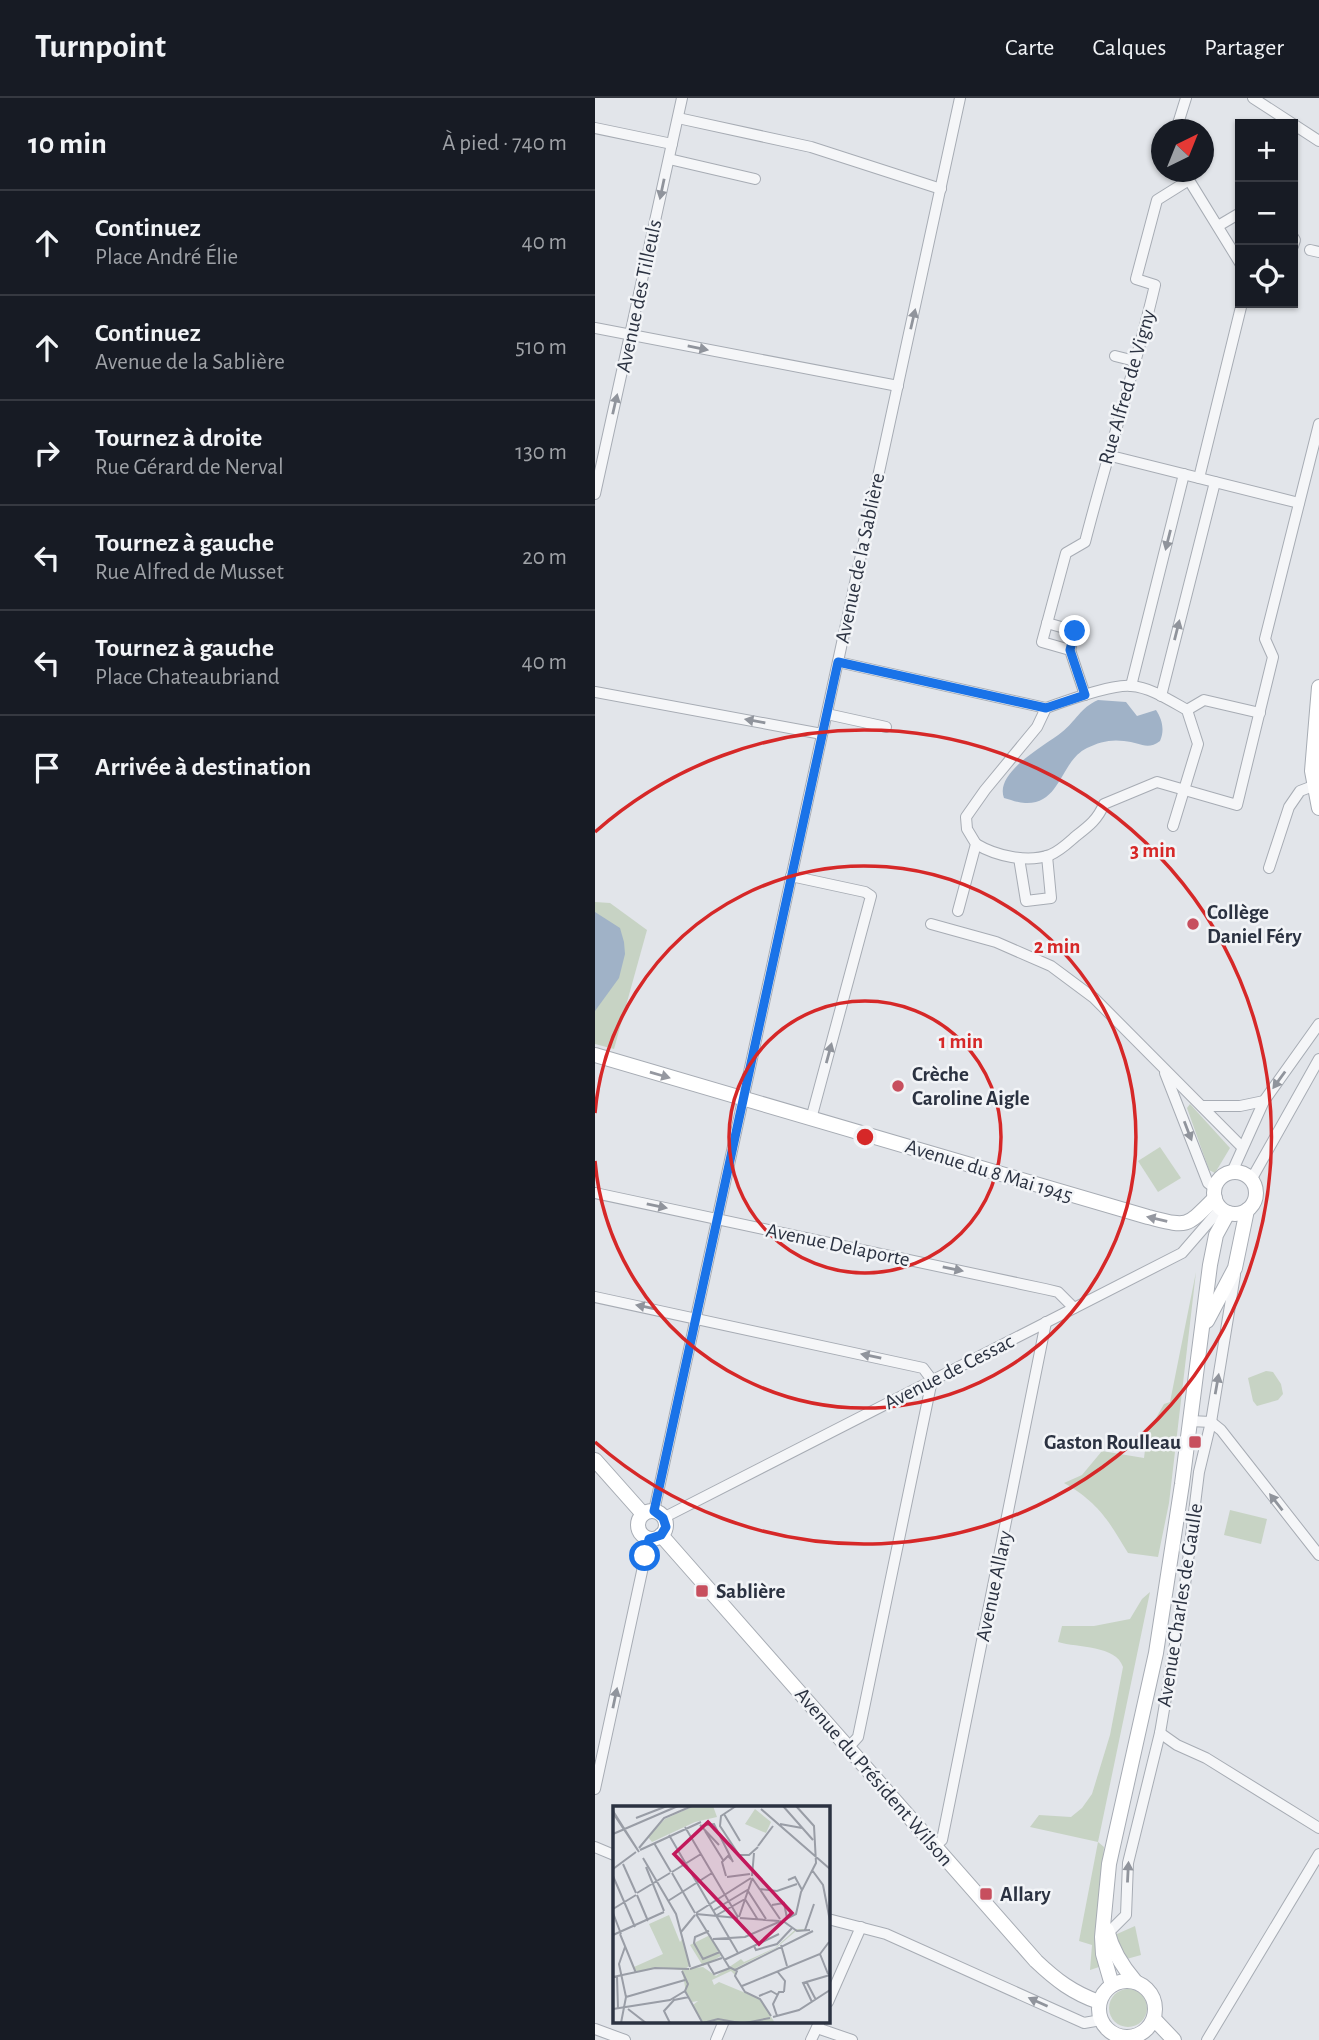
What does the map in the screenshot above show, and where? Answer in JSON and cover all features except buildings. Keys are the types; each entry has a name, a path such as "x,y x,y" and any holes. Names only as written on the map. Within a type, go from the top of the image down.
{"street":[{"name":"Avenue des Tilleuls","path":"595,494 682,98"},
{"name":"Avenue de la Sablière","path":"654,1514 960,98"},
{"path":"1179,119 1186,98"},
{"path":"1253,98 1319,141"},
{"path":"678,118 811,147 941,189"},
{"path":"595,128 672,144"},
{"path":"669,159 755,179"},
{"name":"Rue Alfred de Vigny","path":"1048,619 1066,554 1085,542 1155,285 1136,279 1157,200 1179,182"},
{"path":"1190,182 1235,255"},
{"path":"1218,226 1235,216"},
{"path":"1199,478 1242,308"},
{"path":"595,328 898,386"},
{"path":"1115,356 1135,361"},
{"path":"1046,708 1037,727 966,817 967,829 976,844 989,852 1019,858 1047,856 1057,852 1098,818 1104,804 1157,782 1237,805 1273,657 1265,639 1319,424"},
{"path":"1107,455 1299,503"},
{"path":"1131,686 1184,474"},
{"path":"1161,696 1215,482"},
{"path":"1070,650 1042,642 1048,619 1075,631 1070,650 1085,695"},
{"path":"838,662 1046,708 1085,695 1131,686 1161,696 1187,710 1198,744 1173,826"},
{"path":"1319,687 1313,741 1313,786 1319,808"},
{"path":"595,692 823,734"},
{"path":"1187,710 1204,700 1259,713"},
{"path":"827,714 886,727"},
{"path":"1269,868 1289,807 1300,791 1313,786"},
{"path":"958,911 976,844"},
{"path":"1019,858 1025,901 1051,898 1047,856"},
{"path":"791,876 865,892 870,896 811,1118"},
{"path":"931,924 996,942 1051,966 1094,998 1242,1147"},
{"path":"1232,1172 1264,1101 1319,1024"},
{"name":"Avenue du 8 Mai 1945","path":"595,1055 1027,1183 1178,1224 1191,1222 1220,1201"},
{"path":"1251,1180 1319,1059"},
{"path":"1164,1071 1208,1183 1220,1201 1235,1214 1247,1210 1255,1199 1255,1186 1240,1172 1232,1172 1220,1178 1220,1201"},
{"path":"1202,1106 1240,1106 1264,1101"},
{"name":"Avenue Delaporte","path":"595,1193 1045,1289 1063,1296 1074,1308"},
{"name":"Avenue de Cessac","path":"654,1514 932,1380 1182,1253 1220,1201"},
{"name":"Avenue Charles de Gaulle","path":"1112,1985 1103,1954 1103,1915 1109,1864 1156,1653 1220,1201"},
{"name":"Avenue Charles de Gaulle","path":"1108,1933 1126,1915 1128,1863 1160,1733 1185,1585 1199,1472 1211,1423 1235,1268 1247,1210"},
{"name":"Avenue Charles de Gaulle","path":"1201,1332 1235,1268"},
{"path":"595,1297 923,1368 932,1380 858,1737 848,1748"},
{"name":"Avenue Allary","path":"935,1846 942,1840 1046,1322"},
{"path":"1190,1421 1211,1423 1221,1430 1319,1556"},
{"path":"595,1460 666,1527 655,1537 595,1789"},
{"path":"654,1514 638,1522 639,1531 655,1537"},
{"name":"Avenue du Président Wilson","path":"655,1537 848,1748 1036,1961 1063,1986 1098,2002"},
{"path":"1160,1733 1177,1745 1206,1758 1319,1828"},
{"path":"595,1847 613,1854"},
{"path":"1207,2040 1319,1854"},
{"name":"Avenue Charles de Gaulle","path":"1103,1915 1111,1945 1122,1966 1135,1981"},
{"path":"829,1919 886,1934 1084,2023 1101,2020"},
{"path":"829,2000 861,1927"},
{"path":"1122,1981 1135,1981 1146,1987 1153,1997 1156,2008 1147,2037 1124,2039 1105,2029 1098,2002 1112,1985 1122,1981"},
{"path":"1153,2019 1174,2040"},
{"path":"611,2034 616,2022"},
{"path":"716,2040 724,2022"},
{"path":"811,2040 818,2024 852,2040"},
{"path":"595,2029 625,2040"}],"green space":[{"path":"595,902 610,903 647,930 614,1049 595,1044"},
{"path":"1190,1104 1230,1148 1215,1173 1209,1170 1187,1108"},
{"path":"1160,1147 1181,1178 1158,1192 1138,1161"},
{"path":"1196,1272 1169,1503 1158,1557 1128,1553 1102,1513 1064,1483 1082,1475 1102,1451 1144,1458 1147,1434 1164,1404 1170,1402"},
{"path":"1266,1371 1273,1372 1281,1384 1283,1394 1278,1400 1257,1406 1253,1401 1248,1378"},
{"path":"1230,1510 1267,1519 1261,1544 1224,1535"},
{"path":"1150,1592 1098,1842 1030,1827 1039,1815 1071,1817 1092,1794 1110,1735 1123,1667 1119,1660 1105,1651 1058,1642 1062,1626 1094,1626 1130,1619 1142,1599"},
{"path":"1098,1842 1104,1847 1095,1940 1099,1967 1090,1970 1092,1945 1079,1941"},
{"path":"1135,1926 1141,1955 1123,1960 1115,1941 1117,1934"},
{"path":"1128,1989 1141,1995 1147,2008 1141,2021 1128,2027 1115,2021 1109,2008 1115,1995"}],"water":[{"path":"1098,700 1126,702 1137,716 1156,710 1162,725 1160,741 1147,746 1119,740 1096,744 1078,754 1046,797 1037,802 1025,803 1004,798 1003,788 1014,769"},
{"path":"595,912 620,928 625,954 619,978 595,1011"}],"place":[{"name":"Collège Daniel Féry","path":"1193,924"},
{"name":"Crèche Caroline Aigle","path":"898,1086"},
{"name":"Gaston Roulleau","path":"1195,1442"},
{"name":"Sablière","path":"702,1591"},
{"name":"Allary","path":"986,1894"}],"route":[{"path":"645,1556 649,1539 658,1538 666,1527 663,1518 654,1511 838,662 1046,708 1085,695 1070,650 1075,631"}]}
